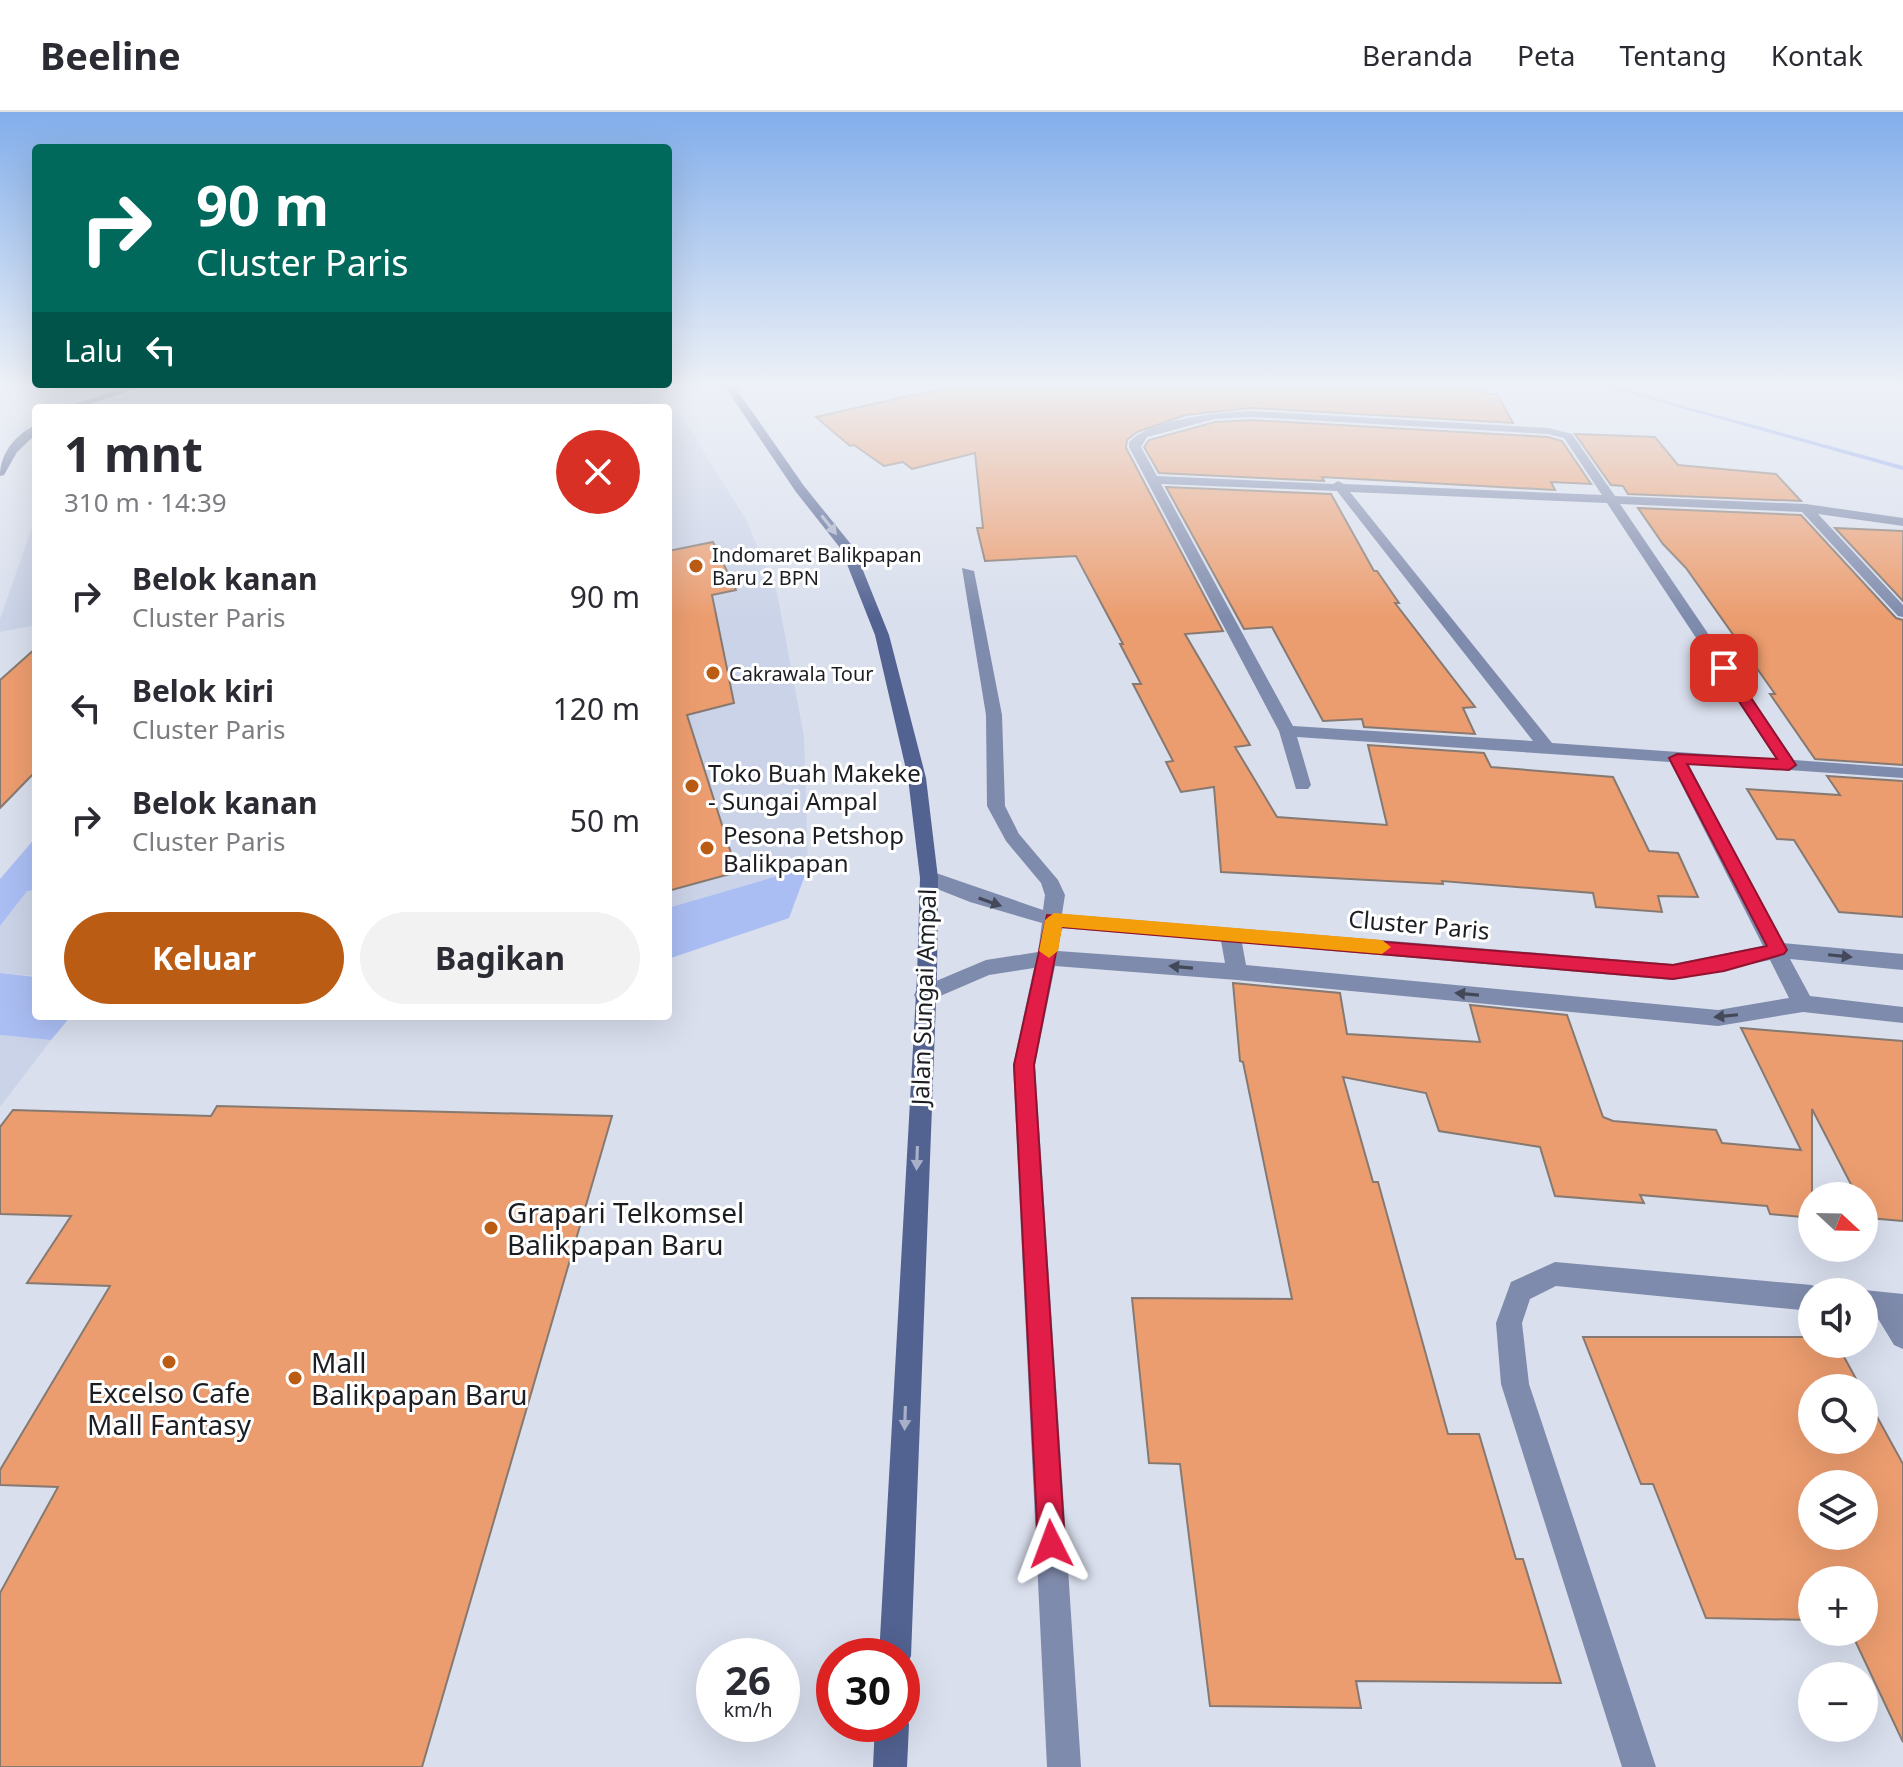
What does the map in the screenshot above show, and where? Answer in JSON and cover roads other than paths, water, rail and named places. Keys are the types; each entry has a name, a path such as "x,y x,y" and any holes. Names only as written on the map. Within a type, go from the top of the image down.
{"main road":[{"name":"Jalan Sungai Ampal","path":"783,464 847,548 882,635 906,722 917,778 929,878 896,1638"},
{"path":"890,1767 891,1742"}],"street":[{"path":"1145,464 1287,731 1302,785"},
{"path":"1589,464 1789,765"},
{"path":"1155,480 1338,485 1806,508 1903,522"},
{"path":"1338,485 1545,745"},
{"path":"1806,508 1903,613"},
{"path":"967,571 994,715 996,806 1012,837 1049,880 1055,895 1054,920 1024,1065 1064,1767"},
{"path":"1287,731 1545,745 1677,758 1903,773"},
{"path":"1677,758 1803,1004"},
{"name":"Cluster Paris","path":"929,878 977,897 1054,920 1673,972 1724,964 1778,950 1903,962"},
{"path":"1230,934 1237,972"},
{"path":"924,995 986,968 1047,958 1237,972 1718,1018 1803,1004 1903,1015"},
{"path":"1639,1767 1515,1384 1509,1323 1520,1291 1555,1274 1798,1297"},
{"path":"1884,1305 1903,1336"}],"waterway":[{"path":"1889,464 1903,468"}],"place":[{"name":"Indomaret Balikpapan Baru 2 BPN","path":"696,566"},
{"name":"Cakrawala Tour","path":"713,673"},
{"name":"Toko Buah Makeke - Sungai Ampal","path":"692,786"},
{"name":"Pesona Petshop Balikpapan","path":"707,848"},
{"name":"Grapari Telkomsel Balikpapan Baru","path":"491,1228"},
{"name":"Excelso Cafe Mall Fantasy","path":"169,1362"},
{"name":"Mall Balikpapan Baru","path":"295,1378"}]}
